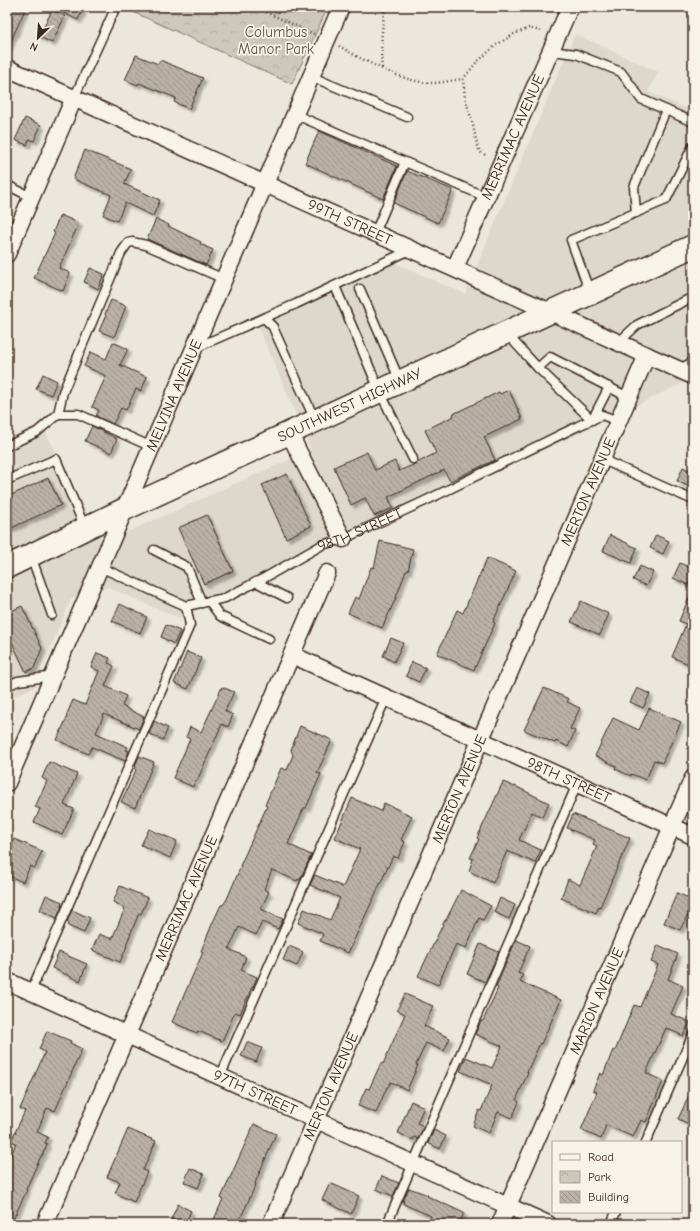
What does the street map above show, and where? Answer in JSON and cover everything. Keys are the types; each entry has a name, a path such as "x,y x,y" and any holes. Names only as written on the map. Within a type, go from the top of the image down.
{"main road":[{"name":"SOUTHWEST HIGHWAY","path":"7,567 125,509 693,246"}],"street":[{"name":"MELVINA AVENUE","path":"7,783 341,7"},
{"name":"MERRIMAC AVENUE","path":"455,268 570,7"},
{"name":"99TH STREET","path":"7,68 646,355 688,369"},
{"path":"7,254 74,98"},
{"name":"MERTON AVENUE","path":"271,1224 646,355"},
{"path":"289,433 343,539"},
{"name":"MERRIMAC AVENUE","path":"45,1224 327,574"},
{"name":"98TH STREET","path":"292,655 693,836"},
{"name":"MARION AVENUE","path":"500,1224 693,778"},
{"name":"97TH STREET","path":"7,980 548,1224"}],"lane":[{"path":"74,98 114,11"},
{"path":"551,51 576,54 621,72 641,99 693,122"},
{"path":"310,76 407,117"},
{"path":"636,213 634,187 666,110"},
{"path":"294,114 486,197"},
{"path":"590,293 571,240 666,200 693,146"},
{"path":"376,233 406,162"},
{"path":"7,185 31,197"},
{"path":"7,446 37,432 58,414 66,384 121,253 128,243 132,242 146,245 224,279"},
{"path":"194,348 335,286 412,249"},
{"path":"335,286 380,392 412,459"},
{"path":"360,289 400,381"},
{"path":"619,342 637,325 693,297"},
{"path":"264,318 273,327 315,421"},
{"path":"506,333 538,368 592,420 609,387"},
{"path":"538,368 550,357 628,397"},
{"path":"58,414 78,414 152,447"},
{"name":"98TH STREET","path":"186,606 225,598 322,546 343,539 433,497 602,415 618,421"},
{"path":"7,480 56,459 86,529"},
{"path":"601,459 693,500"},
{"path":"154,550 187,567 205,602 220,616 269,639"},
{"path":"31,555 52,615"},
{"path":"31,991 190,625 186,606 100,568"},
{"path":"256,582 287,598"},
{"path":"7,686 18,681 54,676"},
{"path":"220,1077 386,698"},
{"path":"387,1224 577,784"},
{"path":"646,1141 693,1034"},
{"path":"611,1224 616,1213"}],"path":[{"path":"255,7 318,36"},
{"path":"382,68 381,41 385,7"},
{"path":"338,46 382,68 413,81 433,83 463,79 476,63 495,46 514,34 529,28 541,31"},
{"path":"463,79 465,97 473,125 476,145 480,152 487,156"}],"shaded area":[{"path":"575,34 658,72 648,92 693,111 693,378 597,425 179,618 108,587 71,599 34,687 7,699 7,439 41,423 103,543 311,450 254,316 382,257 465,294"}],"green space":[{"name":"Columbus Manor Park","path":"122,7 328,7 292,84"}],"building":[{"path":"7,7 26,7 7,50"},
{"path":"51,7 84,7 78,20"},
{"path":"52,10 65,16 52,43 39,37"},
{"path":"136,55 158,64 160,60 203,78 189,109 174,102 176,98 139,83 138,85 125,80"},
{"path":"25,118 41,125 34,141 29,139 27,145 15,140"},
{"path":"319,131 397,166 383,199 305,163"},
{"path":"85,150 131,169 124,184 160,200 153,216 125,203 117,221 103,215 111,195 73,179"},
{"path":"407,171 453,190 438,223 394,203"},
{"path":"60,215 79,223 59,268 70,273 63,291 34,278 55,233 53,232"},
{"path":"156,219 201,242 200,244 213,250 206,265 147,239"},
{"path":"90,268 104,274 98,289 84,282"},
{"path":"111,300 126,306 114,337 99,331"},
{"path":"113,342 128,349 120,365 147,377 141,391 136,389 126,410 121,408 113,424 96,416 99,410 92,407 106,376 84,366 91,352 106,359"},
{"path":"43,374 57,381 51,395 36,389"},
{"path":"509,390 522,419 484,437 495,460 450,481 444,470 388,497 393,508 374,516 365,498 351,505 334,467 367,452 375,470 395,461 399,471 415,464 436,453 425,430 454,416 453,414 499,392 500,394"},
{"path":"92,426 117,439 111,453 85,441"},
{"path":"683,467 693,472 693,481 690,487 677,481"},
{"path":"287,474 311,526 286,538 262,485"},
{"path":"48,478 61,505 7,530 7,497"},
{"path":"207,515 233,571 204,584 178,528"},
{"path":"610,535 637,548 631,563 603,551"},
{"path":"656,535 669,541 663,554 650,548"},
{"path":"380,541 413,549 408,571 406,571 382,628 348,613 355,597 359,599 371,567 374,568"},
{"path":"487,558 516,571 493,622 495,623 474,670 437,654 457,610 463,613"},
{"path":"680,563 693,569 693,575 688,585 673,578"},
{"path":"640,566 653,572 646,586 633,580"},
{"path":"693,588 693,666 672,657 686,624 679,621"},
{"path":"581,601 609,614 600,635 571,622"},
{"path":"120,604 147,617 140,633 112,621"},
{"path":"22,606 42,648 34,668 26,672 7,632 7,613"},
{"path":"166,625 180,631 174,644 161,637"},
{"path":"391,638 403,643 394,662 383,656"},
{"path":"187,652 201,658 188,689 174,683"},
{"path":"97,653 110,658 108,663 114,666 105,686 126,696 122,706 144,717 139,729 104,714 96,733 128,747 126,750 129,751 125,761 92,747 88,754 57,740 73,700 85,705 99,671 91,667"},
{"path":"412,662 426,668 419,682 406,676"},
{"path":"222,687 234,692 225,711 233,715 228,727 222,724 193,787 173,778 190,739 186,737 190,727 201,732"},
{"path":"544,688 569,699 567,702 580,708 570,729 575,731 568,747 556,741 555,743 524,730"},
{"path":"637,688 650,694 643,708 630,702"},
{"path":"649,708 681,722 662,763 654,760 646,780 631,774 631,776 615,769 616,766 595,756 613,718 639,730"},
{"path":"154,721 168,728 163,740 149,734"},
{"path":"300,726 332,740 317,773 321,774 288,844 311,855 300,880 298,879 297,881 272,870 264,889 269,892 261,909 283,919 278,929 262,922 256,935 239,927 229,949 246,957 241,970 257,977 240,1014 235,1012 222,1041 198,1031 197,1033 172,1022 203,952 201,951 213,922 221,905 223,905 227,899 267,806 265,805 281,768 287,770 293,755 291,750"},
{"path":"139,756 154,762 135,808 121,802 136,770 135,766"},
{"path":"49,762 77,774 64,805 74,809 62,835 34,822 40,809 35,807 47,781 42,778"},
{"path":"503,782 515,786 549,803 542,817 532,812 519,840 541,850 535,863 507,851 493,883 469,871 473,859 470,858 479,839 477,838"},
{"path":"352,798 381,811 384,803 412,816 401,840 405,842 398,858 393,856 348,953 320,941 323,934 298,923 304,909 330,920 340,898 310,885 315,875 343,887 360,849 335,838"},
{"path":"573,814 630,838 596,913 561,898 568,879 580,885 597,846 593,844 595,840 567,828"},
{"path":"149,829 177,841 170,858 141,845"},
{"path":"14,839 42,851 35,868 30,866 23,882 7,875 7,855"},
{"path":"120,886 148,898 141,914 139,913 120,962 92,950 99,934 112,939 125,908 113,902"},
{"path":"461,890 491,906 483,920 479,918 466,948 456,944 438,985 418,976"},
{"path":"677,893 693,900 693,918 687,916 680,930 664,923"},
{"path":"46,895 62,902 57,918 40,910"},
{"path":"500,898 515,905 509,919 494,912"},
{"path":"72,910 90,918 84,933 68,926 69,923 67,922"},
{"path":"516,940 530,946 518,973 523,975 520,982 561,1000 527,1072 528,1073 516,1100 519,1102 512,1118 498,1112 489,1133 473,1126 479,1110 481,1111 492,1085 460,1071 466,1057 492,1068 502,1046 475,1034 481,1021 483,1021 498,988 496,987"},
{"path":"480,944 499,952 485,982 467,974"},
{"path":"658,945 678,954 668,979 683,986 671,1014 690,1022 683,1036 666,1028 646,1073 663,1081 646,1122 641,1120 633,1137 606,1125 601,1139 581,1130 597,1092 593,1090 600,1073 603,1075 613,1050 615,1051 634,1005 640,1007 658,965 651,962"},
{"path":"289,946 303,952 297,966 283,960"},
{"path":"59,952 87,964 80,981 52,968"},
{"path":"405,994 433,1006 424,1026 450,1038 444,1051 426,1043 407,1090 391,1082 387,1087 376,1113 358,1106 366,1088 369,1089 381,1063 383,1064 405,1014 397,1010"},
{"path":"47,1031 71,1041 70,1043 82,1049 55,1111 47,1108 37,1132 48,1137 45,1143 47,1144 11,1224 7,1224 7,1164 16,1143 11,1141 25,1111 20,1109 45,1052 39,1049"},
{"path":"247,1042 262,1048 256,1062 241,1056"},
{"path":"693,1087 693,1126 678,1119"},
{"path":"411,1101 424,1107 417,1123 424,1126 418,1139 414,1137 413,1140 398,1133"},
{"path":"254,1124 276,1134 255,1183 256,1184 238,1224 212,1224 223,1199 221,1198"},
{"path":"128,1129 156,1141 143,1170 147,1172 134,1202 115,1193 120,1182 107,1177"},
{"path":"434,1130 446,1136 440,1149 428,1143"},
{"path":"190,1168 204,1174 198,1188 184,1182"},
{"path":"382,1176 399,1183 393,1196 376,1189"},
{"path":"330,1183 359,1196 351,1214 322,1200"},
{"path":"409,1188 428,1195 427,1196 464,1213 459,1224 427,1224 431,1216 403,1204"},
{"path":"178,1204 191,1211 185,1224 171,1219"}]}
